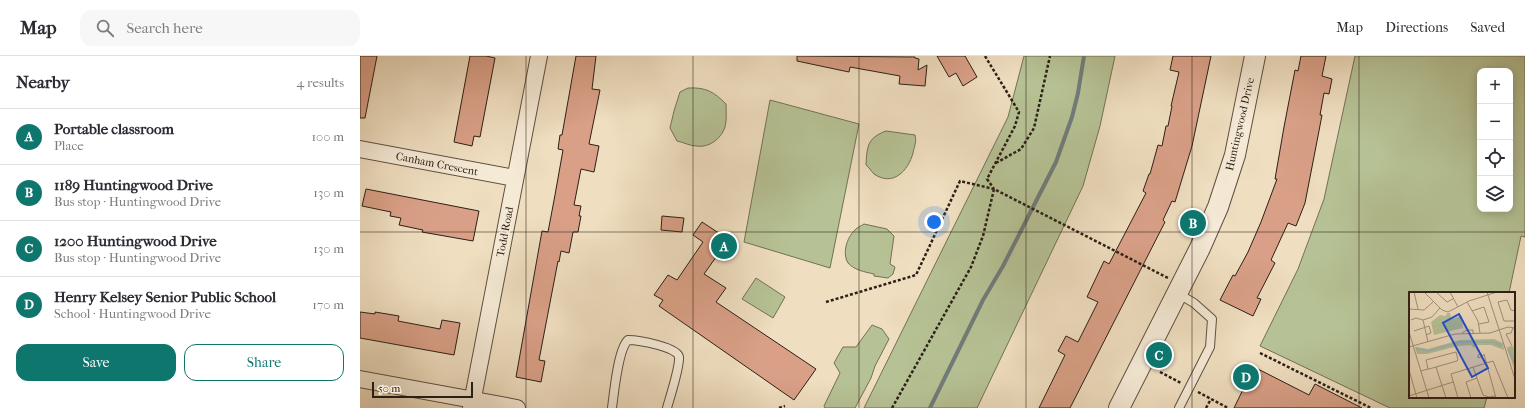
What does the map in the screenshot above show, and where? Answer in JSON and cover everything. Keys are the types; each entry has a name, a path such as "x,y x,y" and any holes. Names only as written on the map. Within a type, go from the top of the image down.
{"street":[{"name":"Todd Road","path":"472,404 514,178 539,56"},
{"name":"Huntingwood Drive","path":"1119,408 1174,286 1200,248 1218,206 1235,155 1255,56"},
{"name":"Canham Crescent","path":"360,149 514,178"},
{"path":"360,379 472,404 518,408"}],"lane":[{"path":"1174,286 1212,319 1210,347 1179,408"},
{"path":"612,408 624,344 628,340 643,342 677,352 679,357 675,380 667,408"}],"path":[{"path":"985,56 1019,112 1015,126 987,180 994,189"},
{"path":"996,164 1021,149 1034,128 1050,56"},
{"path":"826,302 916,275 960,181 994,189 1059,222 1174,286"},
{"path":"892,408 971,267 983,236 994,189"},
{"path":"1260,353 1371,408"},
{"path":"1206,408 1211,399"},
{"path":"779,408 785,406"}],"green space":[{"path":"1024,56 1115,56 1100,126 1083,186 977,408 864,408 1008,117"},
{"path":"1355,56 1525,56 1525,237 1521,236 1509,292 1409,292 1409,398 1487,398 1484,408 1390,408 1260,346 1298,269 1324,199"},
{"path":"688,88 705,89 718,96 726,104 726,121 721,135 714,142 705,146 694,146 677,141 670,128 680,92"},
{"path":"770,100 859,124 830,268 744,242"},
{"path":"886,131 915,135 916,140 911,160 907,166 899,175 887,179 881,178 874,174 866,165 869,144 875,137"},
{"path":"864,224 887,229 894,236 890,264 895,267 893,274 888,278 874,276 874,274 856,269 848,263 846,259 845,250 851,234"},
{"path":"756,278 785,297 773,318 742,299"},
{"path":"872,325 882,329 889,339 855,408 825,408 824,406 840,373 834,363 843,347 856,347"}],"building":[{"path":"360,56 377,56 365,118 360,118"},
{"path":"470,56 486,56 495,58 480,137 474,136 472,146 454,142"},
{"path":"576,56 596,56 592,89 600,90 589,144 599,146 594,172 581,169 574,205 581,206 578,232 573,232 569,253 561,251 559,262 558,261 539,360 545,361 541,382 516,377 542,231 548,232 555,195 563,150 558,149 560,135 562,135"},
{"path":"797,56 915,57 919,59 918,70 927,65 925,86 899,84 900,76 850,67 849,72 797,61"},
{"path":"937,56 965,56 977,77 963,86 956,73 949,77"},
{"path":"1173,56 1211,56 1192,146 1175,202 1172,201 1163,220 1165,222 1070,408 1039,408 1065,355 1058,351 1066,336 1078,342 1098,302 1087,297 1104,261 1109,264 1146,193 1143,191 1150,174 1158,145 1162,146 1166,126 1168,126 1179,72 1170,70"},
{"path":"1301,56 1326,56 1322,76 1332,79 1329,94 1324,93 1320,115 1322,115 1305,203 1296,226 1288,223 1271,260 1275,263 1257,298 1261,299 1253,316 1220,300 1233,275 1235,276 1248,252 1277,179 1275,179 1295,70 1298,71"},
{"path":"366,189 479,211 473,241 422,232 423,230 399,225 401,218 390,216 391,212 362,206"},
{"path":"662,216 684,218 682,232 661,230"},
{"path":"702,222 737,245 727,259 719,253 704,274 726,288 716,302 816,369 794,400 659,306 663,300 654,295 668,275 677,280 703,242 693,235"},
{"path":"360,312 375,314 375,312 399,316 398,321 440,329 442,320 460,323 454,355 360,338"},
{"path":"1254,367 1309,395 1315,384 1362,408 1234,408"}],"waterway":[{"path":"930,408 983,300 1003,266 1056,162 1072,117 1078,93 1084,56"}],"place":[{"name":"1189 Huntingwood Drive","path":"1193,223"},
{"name":"Portable classroom","path":"724,246"},
{"name":"1200 Huntingwood Drive","path":"1159,355"},
{"name":"Henry Kelsey Senior Public School","path":"1246,377"}]}
